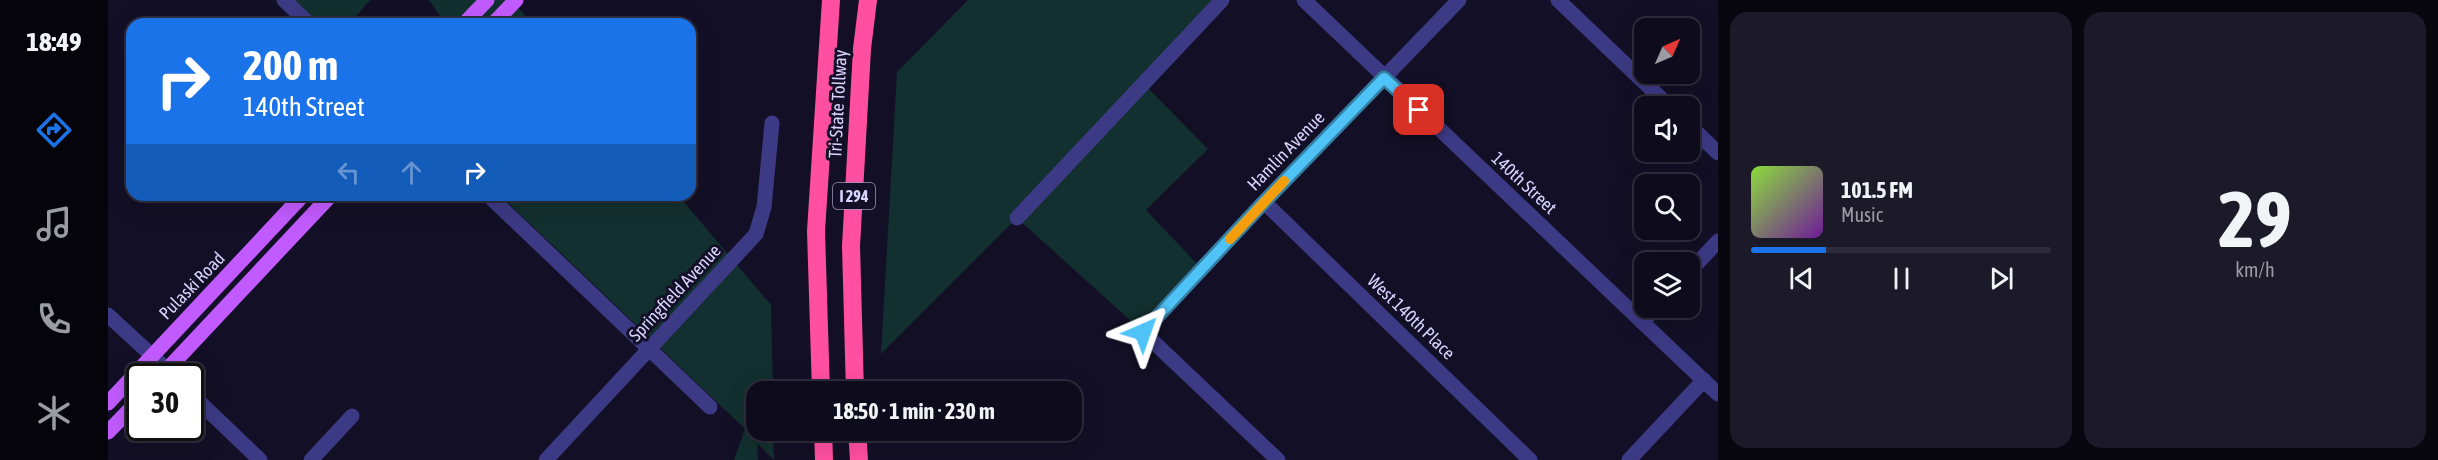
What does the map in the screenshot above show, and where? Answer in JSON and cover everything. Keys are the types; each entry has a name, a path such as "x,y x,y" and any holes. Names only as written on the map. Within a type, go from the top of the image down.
{"highway":[{"name":"Tri-State Tollway","path":"821,381 816,231 831,0"},
{"name":"Tri-State Tollway","path":"855,381 851,246 862,49 868,0"},
{"path":"823,441 824,460"},
{"path":"858,441 859,460"}],"main road":[{"path":"470,18 487,0"},
{"path":"499,18 516,0"},
{"name":"Pulaski Road","path":"108,403 297,201"},
{"path":"177,363 326,201"},
{"path":"108,432 126,413"}],"street":[{"path":"284,0 303,18"},
{"path":"1017,218 1222,0"},
{"name":"140th Street","path":"1304,0 1718,394"},
{"name":"Hamlin Avenue","path":"1278,460 1143,332 1264,202 1459,0"},
{"path":"1558,0 1659,96"},
{"name":"Springfield Avenue","path":"546,460 756,234 764,207 772,123"},
{"path":"1700,136 1718,153"},
{"path":"494,201 710,407"},
{"name":"West 140th Place","path":"1264,202 1530,460"},
{"path":"1700,260 1718,241"},
{"path":"108,315 158,363"},
{"path":"1642,322 1646,318"},
{"path":"1629,460 1704,380"},
{"path":"204,406 260,460"},
{"path":"311,460 352,416"}],"green space":[{"path":"294,0 370,0 354,18 312,18"},
{"path":"429,0 512,0 527,18 442,18"},
{"path":"968,0 1222,0 1143,83 1208,149 1146,210 1202,269 1143,332 1017,218 881,354 897,72"},
{"path":"506,201 683,201 771,305 773,381 746,381 746,441 773,441 774,460 757,443 758,460 734,460 745,429"}],"slow traffic":[{"path":"1230,239 1284,181"}],"route":[{"path":"1143,332 1384,78 1419,110"}]}
